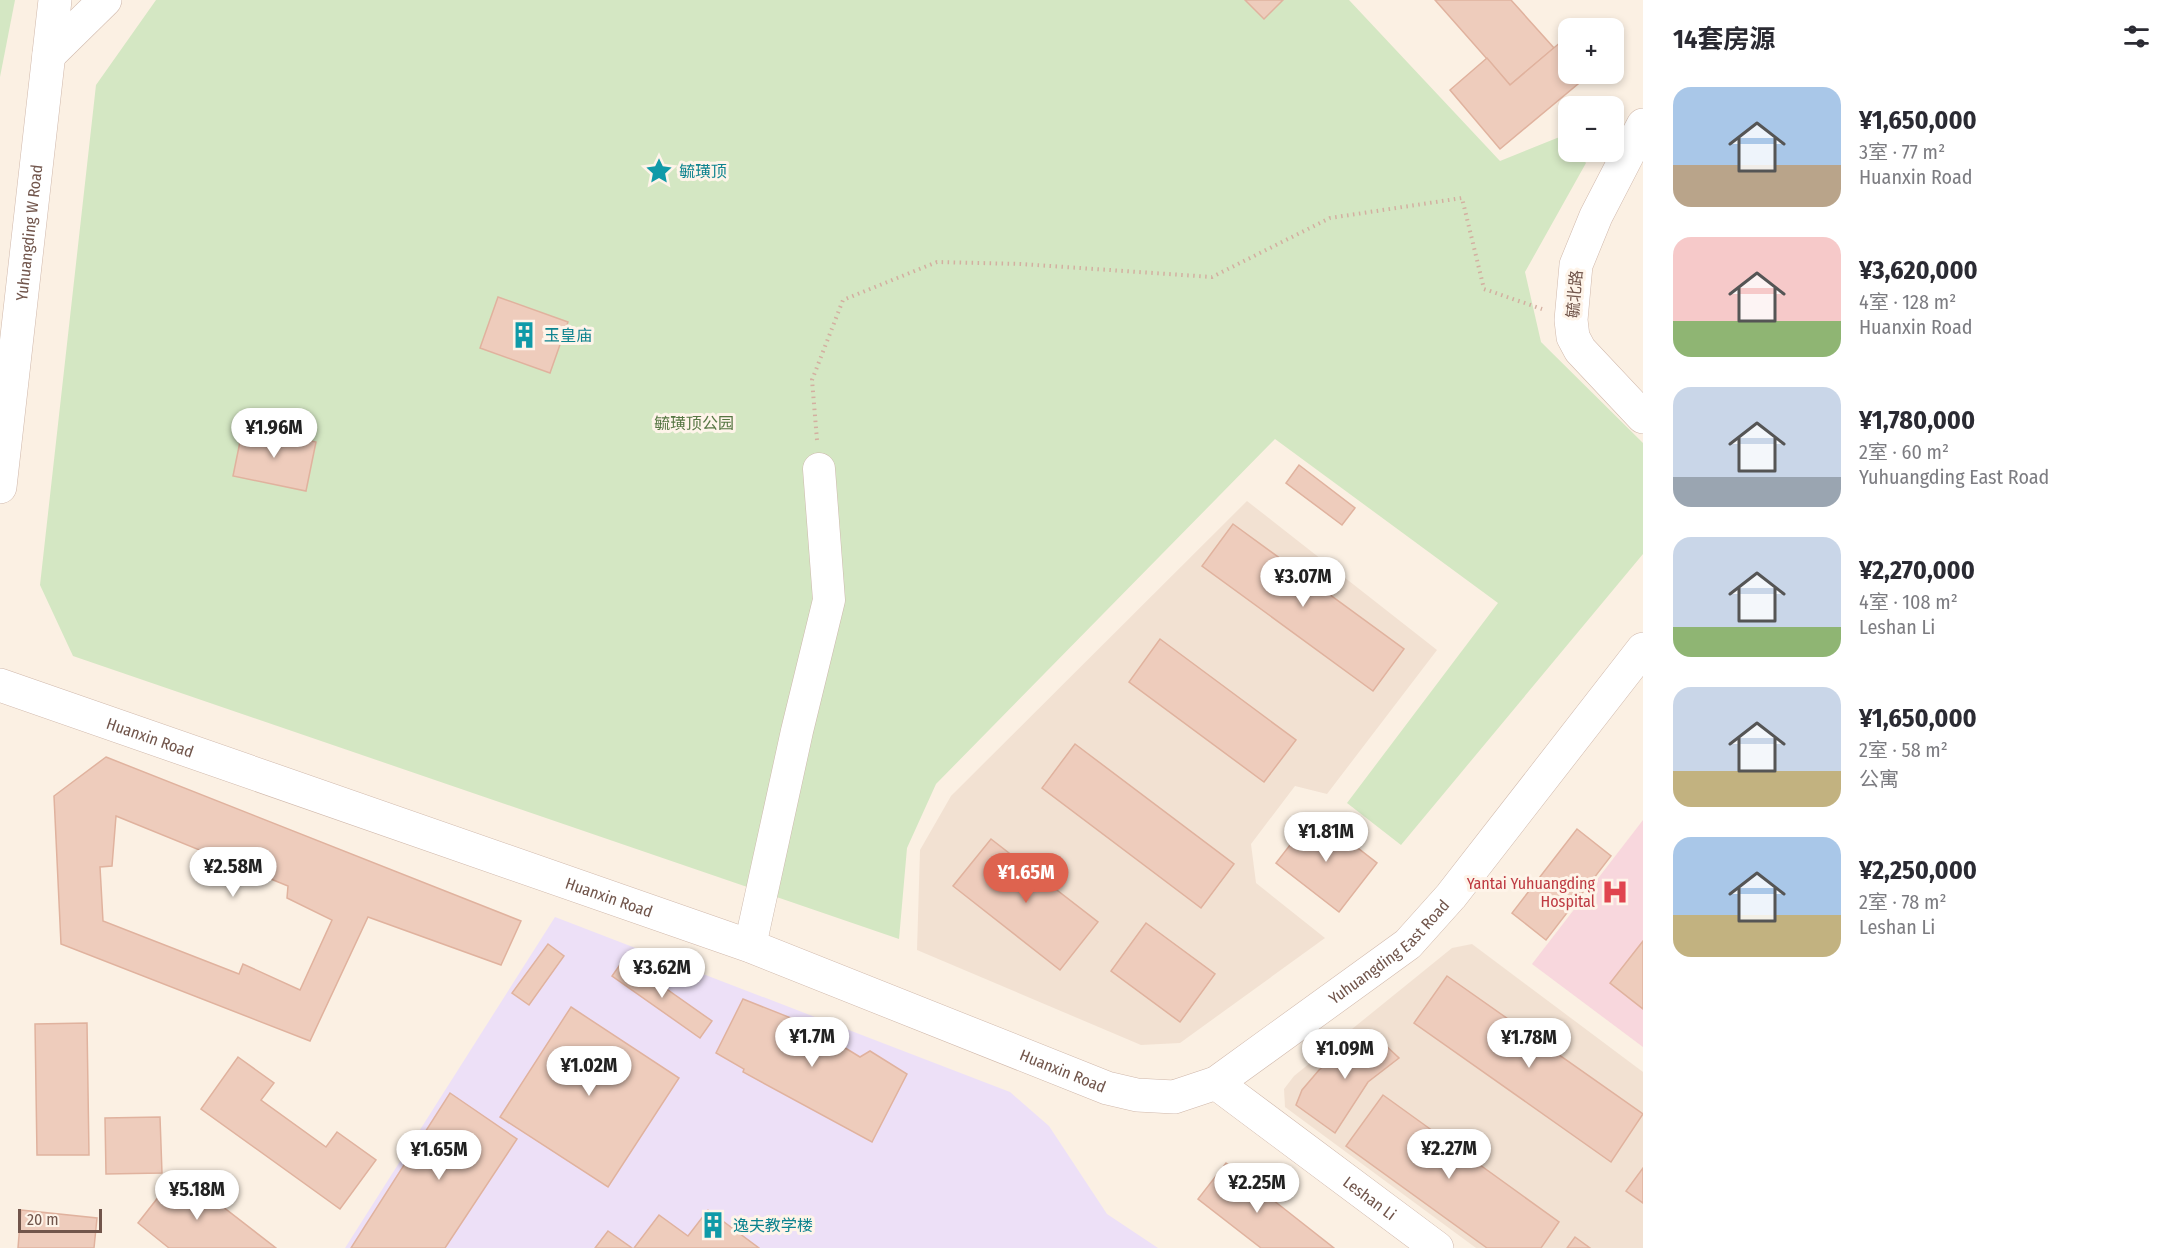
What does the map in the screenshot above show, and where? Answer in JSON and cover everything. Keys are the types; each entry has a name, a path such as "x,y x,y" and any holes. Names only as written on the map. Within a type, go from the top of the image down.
{"street":[{"name":"Yuhuangding W Road","path":"0,487 55,0"},
{"path":"49,55 105,0"},
{"name":"毓北路","path":"1643,125 1596,216 1576,265 1571,320 1573,338 1580,350 1643,417"},
{"path":"750,945 797,731 829,600 819,469"},
{"name":"Yuhuangding East Road","path":"1216,1083 1408,944 1451,896 1643,649"},
{"name":"Huanxin Road","path":"0,685 750,945 1107,1088 1137,1095 1174,1097 1216,1083"},
{"name":"Leshan Li","path":"1216,1083 1437,1248"}],"path":[{"path":"819,469 812,380 843,300 937,262 1021,264 1212,278 1330,218 1462,198 1484,289 1571,320"}],"shaded area":[{"path":"1247,501 1437,650 1327,794 1295,786 1251,844 1256,883 1325,938 1180,1043 1141,1045 917,950 920,850 951,796"},
{"name":"Yantai Yuhuangding Hospital","path":"1643,820 1643,1047 1532,964"},
{"path":"555,917 1010,1092 1049,1126 1107,1214 1158,1248 345,1248"},
{"path":"1472,944 1643,1072 1643,1248 1476,1248 1285,1107 1284,1089 1294,1076 1452,948"}],"green space":[{"path":"0,0 15,0 0,77"},
{"name":"毓璜顶公园","path":"156,0 1349,0 1500,161 1558,138 1558,162 1586,163 1525,272 1541,342 1643,443 1643,554 1401,845 1347,803 1498,603 1275,439 936,784 907,848 899,939 73,656 40,585 96,85"}],"building":[{"path":"1245,0 1283,0 1264,19"},
{"path":"1435,0 1511,0 1554,48 1510,85"},
{"path":"1558,44 1558,84 1578,84 1564,96 1558,96 1558,101 1500,149 1450,90 1487,58 1510,85"},
{"name":"玉皇庙","path":"498,297 568,322 550,373 480,348"},
{"path":"243,427 316,442 306,491 233,476"},
{"path":"1299,465 1355,508 1342,525 1286,483"},
{"path":"1233,524 1404,649 1373,691 1202,566"},
{"path":"1160,639 1296,740 1264,782 1129,682"},
{"path":"1075,744 1234,864 1201,908 1042,788"},
{"path":"106,757 521,921 501,965 368,917 310,1041 61,944 54,796","holes":["116,816 288,886 287,898 332,920 300,990 243,964 239,974 103,921 100,867 112,866"]},
{"path":"1314,814 1377,863 1339,912 1276,863"},
{"path":"1577,829 1611,856 1546,940 1512,913"},
{"path":"991,839 1098,922 1060,970 953,886"},
{"path":"1146,923 1215,974 1180,1022 1111,971"},
{"path":"1643,941 1643,1009 1610,983"},
{"path":"548,944 564,956 529,1005 512,993"},
{"path":"624,959 712,1021 700,1038 612,976"},
{"path":"1447,976 1643,1114 1611,1162 1414,1023"},
{"path":"743,999 806,1024 860,1057 870,1051 907,1074 872,1142 743,1072 744,1069 716,1053"},
{"path":"571,1007 679,1078 608,1187 500,1117"},
{"path":"87,1023 89,1155 37,1155 35,1024"},
{"path":"1369,1030 1399,1058 1368,1082 1335,1133 1296,1105 1302,1090 1319,1070"},
{"path":"238,1057 274,1083 261,1100 326,1147 337,1132 376,1160 340,1209 201,1109"},
{"path":"450,1093 517,1139 445,1248 351,1248"},
{"path":"1383,1095 1559,1222 1541,1248 1487,1248 1346,1146"},
{"path":"160,1117 162,1173 106,1174 105,1118"},
{"path":"1226,1163 1334,1248 1261,1248 1198,1199"},
{"path":"1643,1168 1643,1203 1626,1191"},
{"path":"178,1172 276,1248 169,1248 138,1223"},
{"path":"21,1210 97,1218 94,1248 18,1248"},
{"name":"逸夫教学楼","path":"708,1210 759,1248 634,1248 659,1215 688,1236"},
{"path":"608,1231 632,1248 595,1248"},
{"path":"1575,1237 1590,1248 1567,1248"}],"place":[{"name":"毓璜顶","path":"659,171"},
{"name":"玉皇庙","path":"524,335"},
{"name":"Yantai Yuhuangding Hospital","path":"1615,892"},
{"name":"逸夫教学楼","path":"713,1225"}]}
